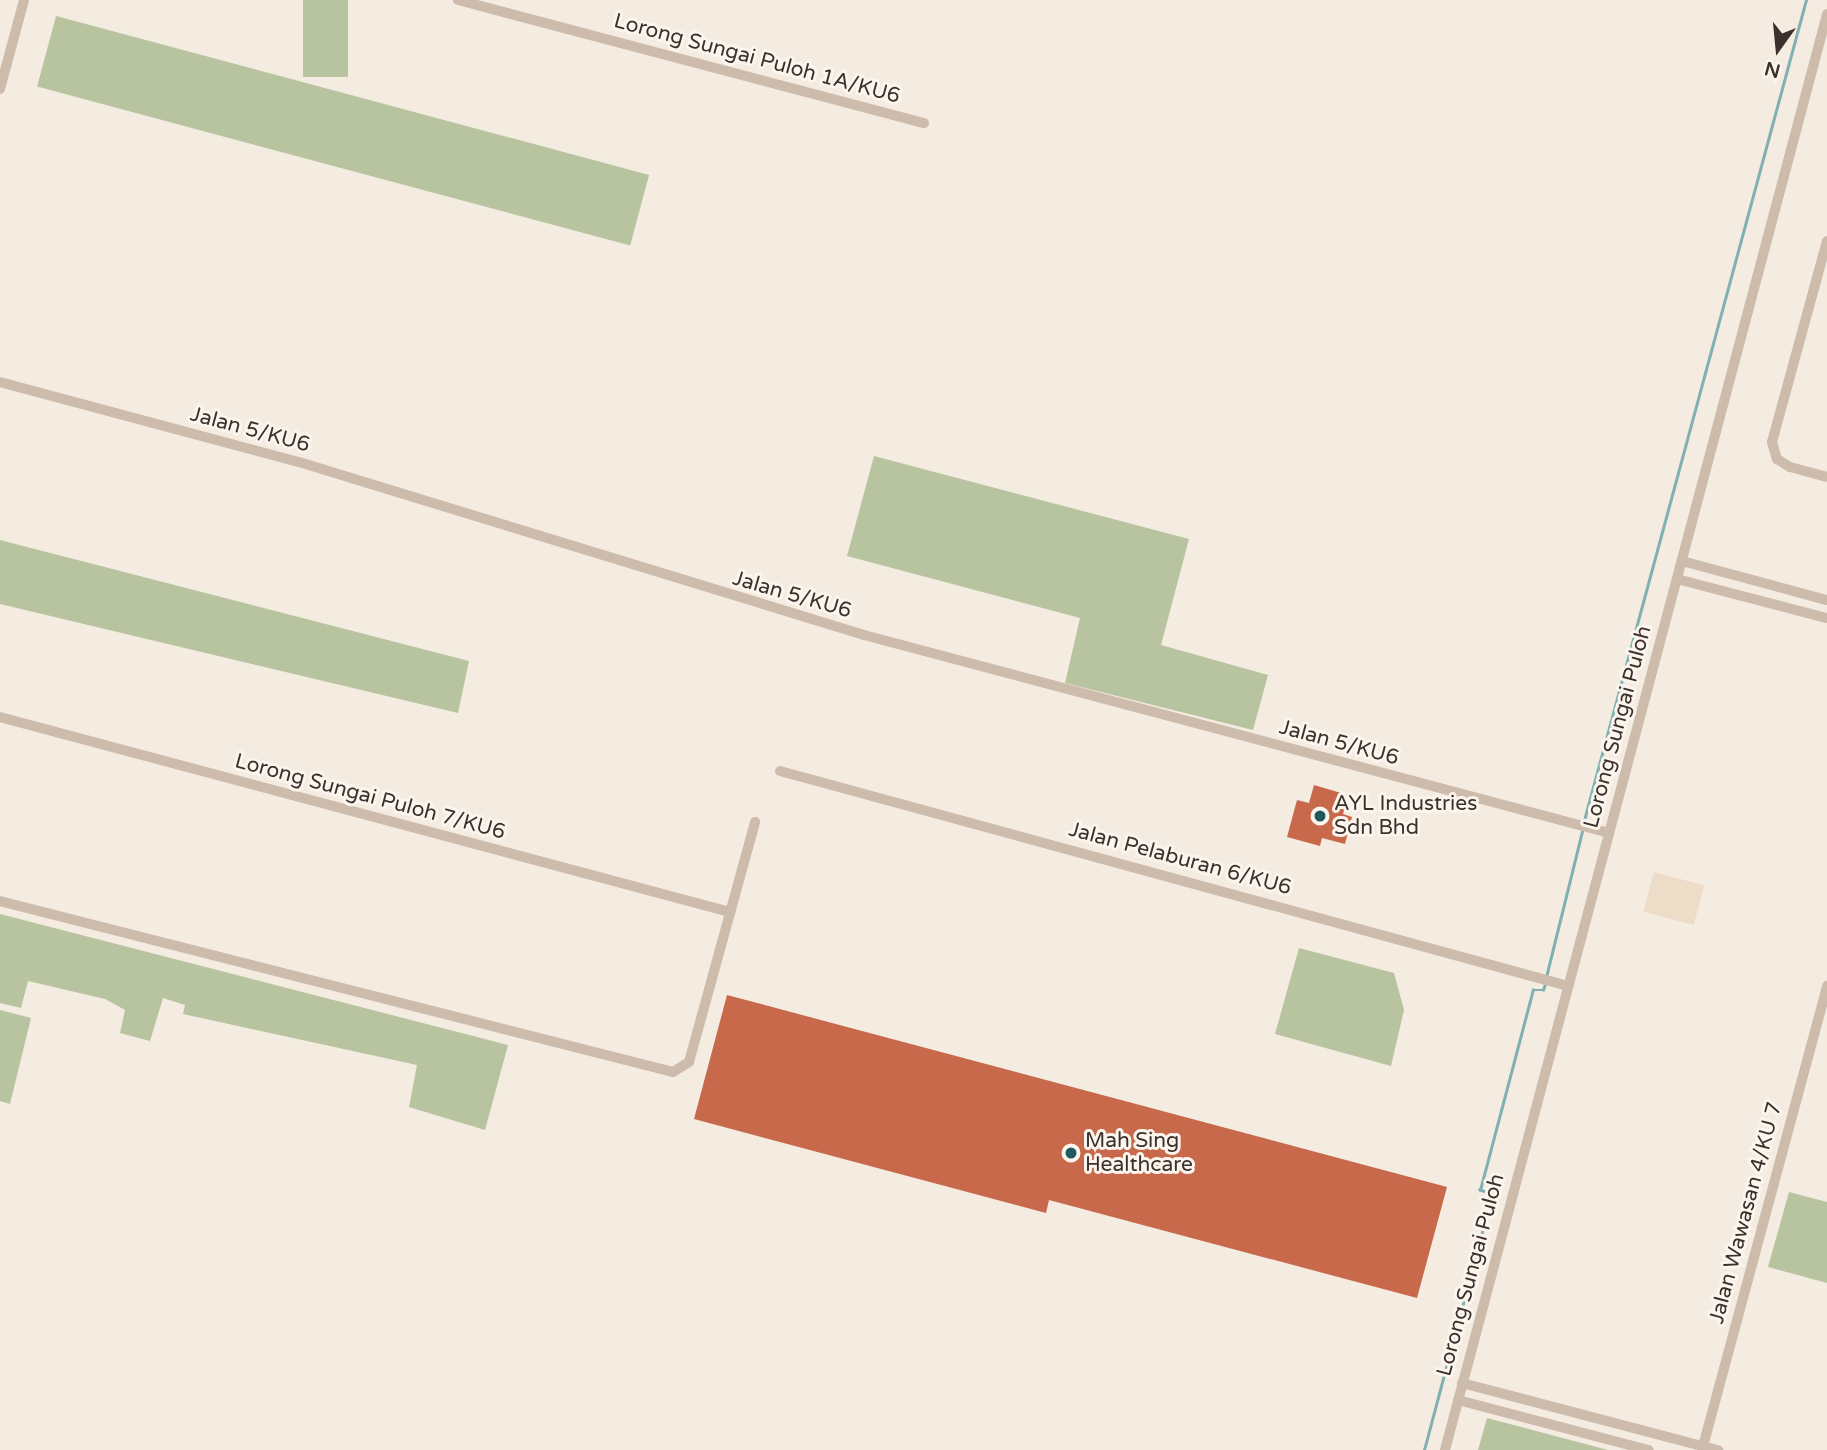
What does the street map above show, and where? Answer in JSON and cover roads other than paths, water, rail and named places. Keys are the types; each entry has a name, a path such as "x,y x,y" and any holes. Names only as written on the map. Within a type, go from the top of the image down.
{"street":[{"path":"0,89 24,0"},
{"name":"Lorong Sungai Puloh 1A/KU6","path":"458,0 923,123"},
{"name":"Lorong Sungai Puloh","path":"1445,1450 1606,834 1682,561 1827,14"},
{"path":"1827,241 1772,443 1777,458 1790,467 1827,477"},
{"name":"Jalan 5/KU6","path":"0,382 299,462 853,632 1606,834"},
{"path":"1682,561 1827,600"},
{"path":"1677,579 1827,618"},
{"name":"Lorong Sungai Puloh 7/KU6","path":"0,717 730,912"},
{"name":"Jalan Pelaburan 6/KU6","path":"780,771 1568,986"},
{"path":"0,901 673,1072 689,1062 755,822"},
{"name":"Jalan Wawasan 4/KU 7","path":"1703,1448 1827,986"},
{"path":"1462,1383 1718,1450"},
{"path":"1458,1399 1649,1450"}],"waterway":[{"path":"1583,824 1806,0"},
{"path":"1546,977 1582,831"},
{"path":"1424,1450 1492,1194 1480,1190 1533,990 1543,990 1545,984"}],"place":[{"name":"AYL Industries Sdn Bhd","path":"1320,816"},
{"name":"Mah Sing Healthcare","path":"1071,1153"}]}
